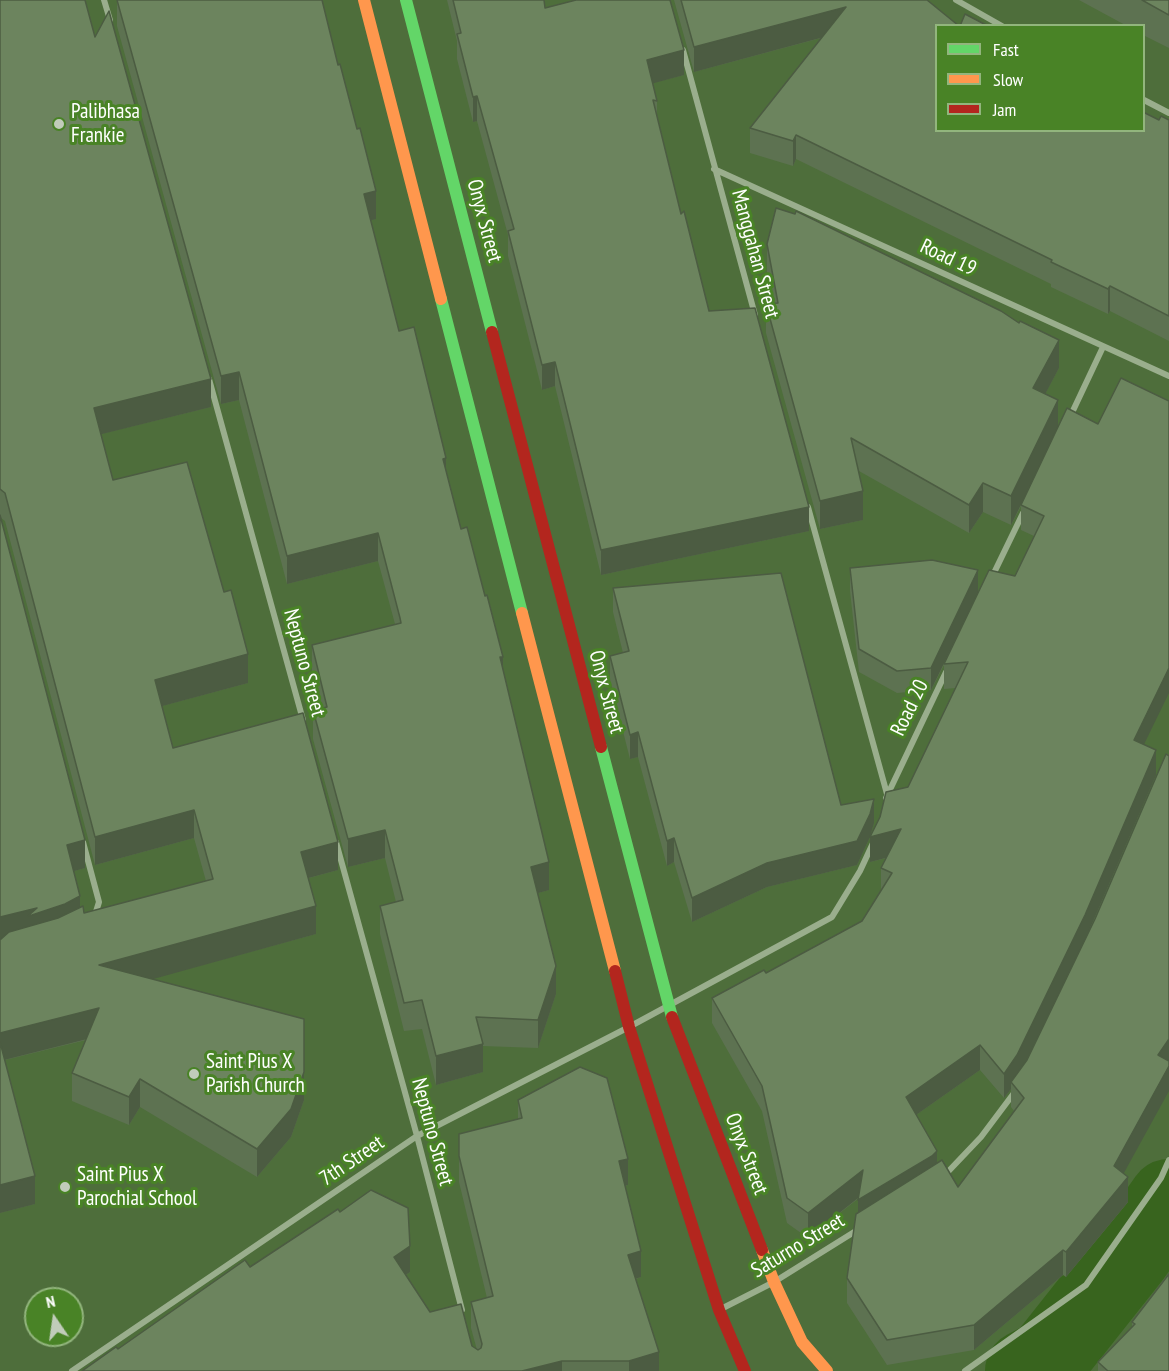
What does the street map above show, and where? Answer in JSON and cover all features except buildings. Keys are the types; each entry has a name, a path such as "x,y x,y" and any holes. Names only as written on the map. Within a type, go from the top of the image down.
{"main road":[{"path":"364,0 629,1027 719,1310 745,1371"},
{"name":"Onyx Street","path":"406,0 668,1006 774,1282 802,1342 827,1371"}],"street":[{"path":"104,0 111,23"},
{"path":"956,0 998,24"},
{"name":"Manggahan Street","path":"681,45 758,328"},
{"path":"1145,101 1169,113"},
{"name":"Road 19","path":"714,169 1169,376"},
{"path":"1067,422 1104,347"},
{"name":"Neptuno Street","path":"206,369 304,726"},
{"path":"805,499 887,794"},
{"path":"990,581 1026,507"},
{"name":"Road 20","path":"884,806 887,794 949,667"},
{"name":"Neptuno Street","path":"333,830 465,1321"},
{"path":"81,833 99,902 92,920"},
{"path":"668,1006 832,917 860,871 874,840"},
{"name":"7th Street","path":"72,1371 417,1136 668,1006"},
{"path":"935,1185 981,1137 1022,1083"},
{"path":"965,1371 1086,1285 1161,1178 1169,1160"},
{"name":"Saturno Street","path":"719,1310 774,1282 866,1225"}],"waterway":[{"path":"1026,1371 1047,1360 1131,1254 1169,1200"}],"traffic: fast":[{"path":"406,0 492,332"},
{"path":"441,299 522,613"},
{"path":"601,747 672,1017"}],"traffic: slow":[{"path":"364,0 441,299"},
{"path":"522,613 615,971"},
{"path":"762,1250 802,1342 827,1371"}],"traffic: jam":[{"path":"492,332 601,747"},
{"path":"615,971 629,1027 719,1310 745,1371"},
{"path":"672,1017 762,1250"}],"place":[{"name":"Palibhasa Frankie","path":"59,124"},
{"name":"Saint Pius X Parish Church","path":"194,1074"},
{"name":"Saint Pius X Parochial School","path":"65,1187"}]}
